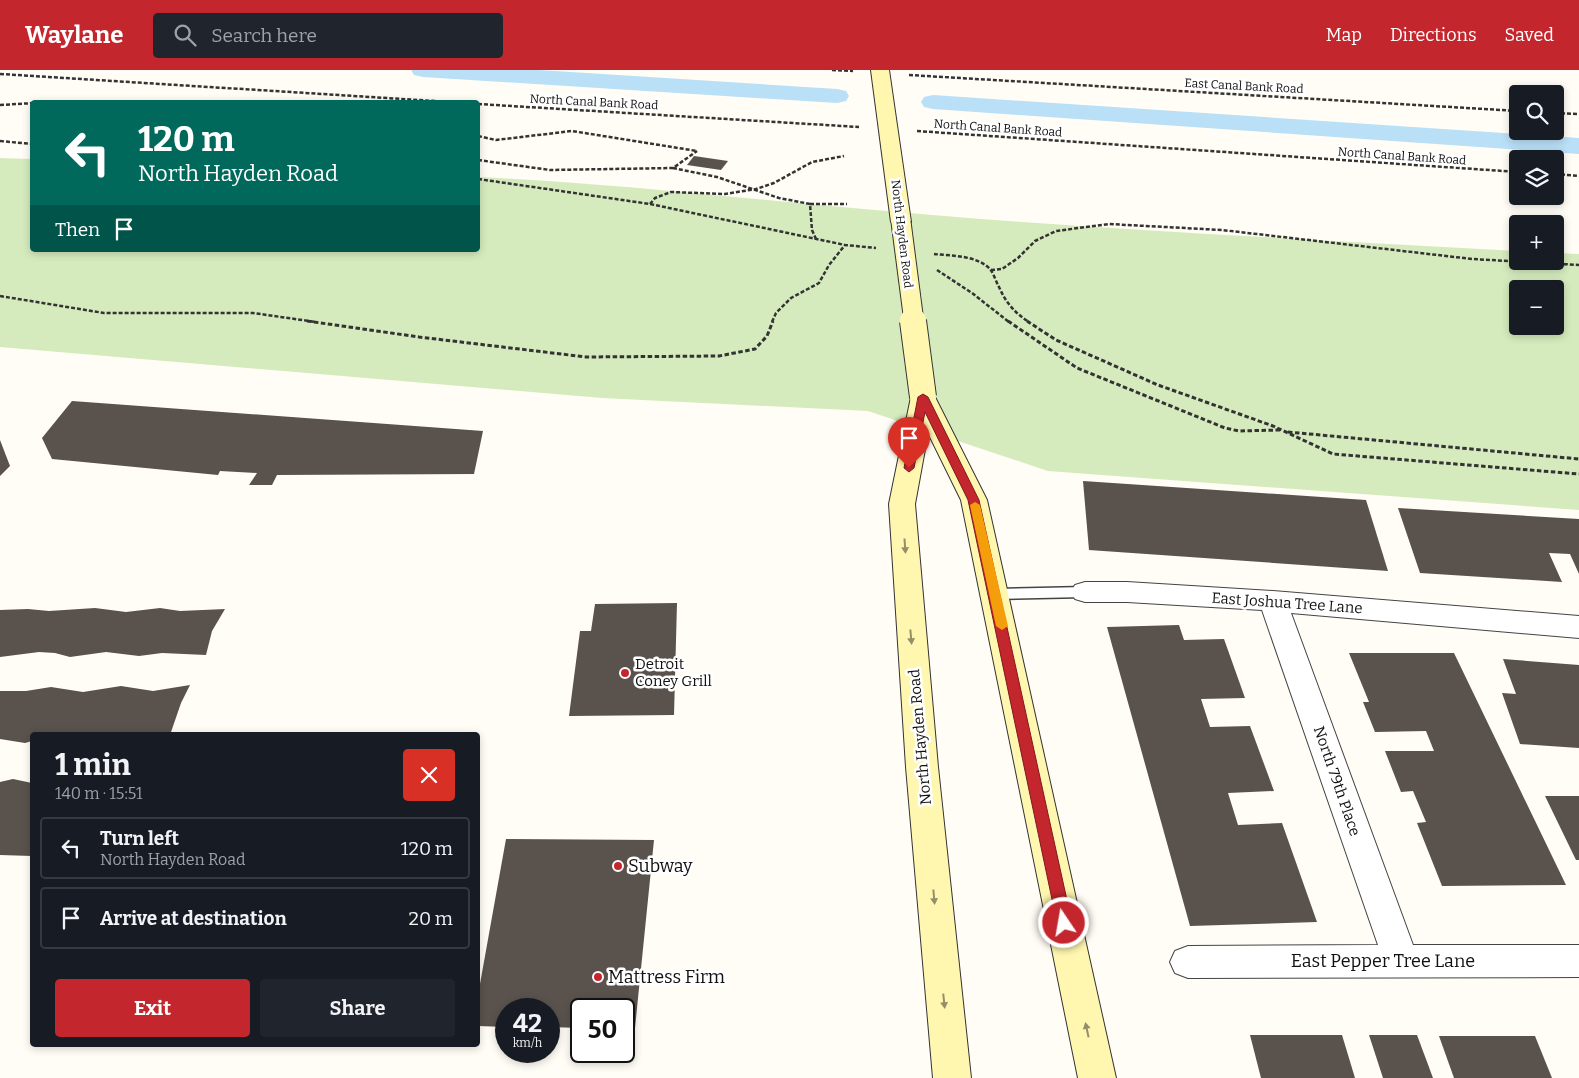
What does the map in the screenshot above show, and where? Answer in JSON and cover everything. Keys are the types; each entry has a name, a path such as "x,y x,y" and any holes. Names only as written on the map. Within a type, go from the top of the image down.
{"main road":[{"name":"North Hayden Road","path":"880,72 923,397 902,504 922,767 952,1078"},
{"name":"North Hayden Road","path":"923,397 974,500 1097,1078"}],"street":[{"name":"East Joshua Tree Lane","path":"1085,592 1127,592 1273,601 1579,627"},
{"name":"North 79th Place","path":"1273,601 1401,961"},
{"name":"East Pepper Tree Lane","path":"1188,962 1579,961"}],"lane":[{"name":"East Joshua Tree Lane","path":"995,594 1085,592"}],"path":[{"name":"East Canal Bank Road","path":"880,72 1509,110"},
{"path":"0,74 419,100"},
{"path":"0,105 30,102"},
{"name":"North Canal Bank Road","path":"480,104 888,129 1509,171"},
{"path":"1564,113 1579,114"},
{"path":"480,136 496,140 572,131 697,151 673,168"},
{"path":"0,140 30,144"},
{"path":"650,204 655,198 671,192 724,194 756,190 774,183 799,167 812,162 844,156"},
{"path":"480,160 550,170 673,168 717,177 779,198 810,204 847,204"},
{"path":"1564,175 1579,176"},
{"path":"810,204 812,230 817,239"},
{"path":"991,270 1002,269 1018,258 1035,241 1056,231 1109,224 1222,230 1472,259 1579,265"},
{"path":"0,296 104,313 254,313 419,337 586,357 720,356 754,348 767,336 776,313 791,298 819,283 829,265 845,245"},
{"path":"929,266 972,293 1012,326 1077,368 1225,428 1238,431 1273,429 1323,436 1579,459"},
{"path":"1333,454 1579,474"}],"green space":[{"path":"0,158 30,159 30,252 480,252 480,177 591,184 1005,221 1509,251 1509,270 1564,270 1564,253 1579,254 1579,510 1048,471 868,411 602,398 0,347"}],"building":[{"path":"694,156 728,161 721,170 687,165"},
{"path":"72,401 483,431 474,474 277,475 272,485 249,485 257,473 220,471 218,475 52,459 42,438"},
{"path":"0,440 10,466 0,476"},
{"path":"1083,481 1366,500 1388,571 1089,550"},
{"path":"1398,508 1579,519 1579,574 1570,554 1549,553 1562,582 1420,573"},
{"name":"Detroit Coney Grill","path":"677,603 674,715 569,716 580,631 591,631 595,604"},
{"path":"95,608 126,612 160,608 180,611 225,609 212,631 206,655 162,653 139,656 106,652 70,657 55,653 39,652 0,657 0,610 28,609 49,611"},
{"path":"1179,625 1184,640 1224,639 1245,698 1201,699 1210,727 1250,726 1274,791 1228,793 1238,825 1282,823 1317,922 1190,926 1107,627"},
{"path":"1349,653 1454,653 1566,885 1442,886 1417,823 1426,822 1413,791 1401,792 1385,751 1434,751 1426,731 1375,732 1363,702 1369,702"},
{"path":"1503,659 1579,665 1579,748 1520,744 1502,693 1516,694"},
{"path":"190,685 181,703 171,732 30,732 30,742 25,743 0,739 0,691 26,691 51,687 83,692 121,686 153,691"},
{"path":"13,779 30,783 30,856 0,855 0,782"},
{"path":"1545,796 1579,796 1579,860 1576,860"},
{"path":"506,839 654,840 635,1028 635,998 570,998 570,1028 560,1027 560,998 495,998 495,1027 480,1026 480,984"},
{"path":"1250,1035 1342,1035 1355,1078 1261,1078"},
{"path":"1369,1035 1417,1035 1433,1078 1383,1078"},
{"path":"1439,1036 1535,1036 1552,1078 1454,1078"}],"waterway":[{"path":"423,70 837,96"},
{"path":"933,102 1579,146"}],"slow traffic":[{"path":"975,505 1002,626"}],"place":[{"name":"Detroit Coney Grill","path":"625,673"},
{"name":"Subway","path":"618,866"},
{"name":"Mattress Firm","path":"598,977"}],"route":[{"path":"909,468 923,397 974,500 1064,923"}]}
